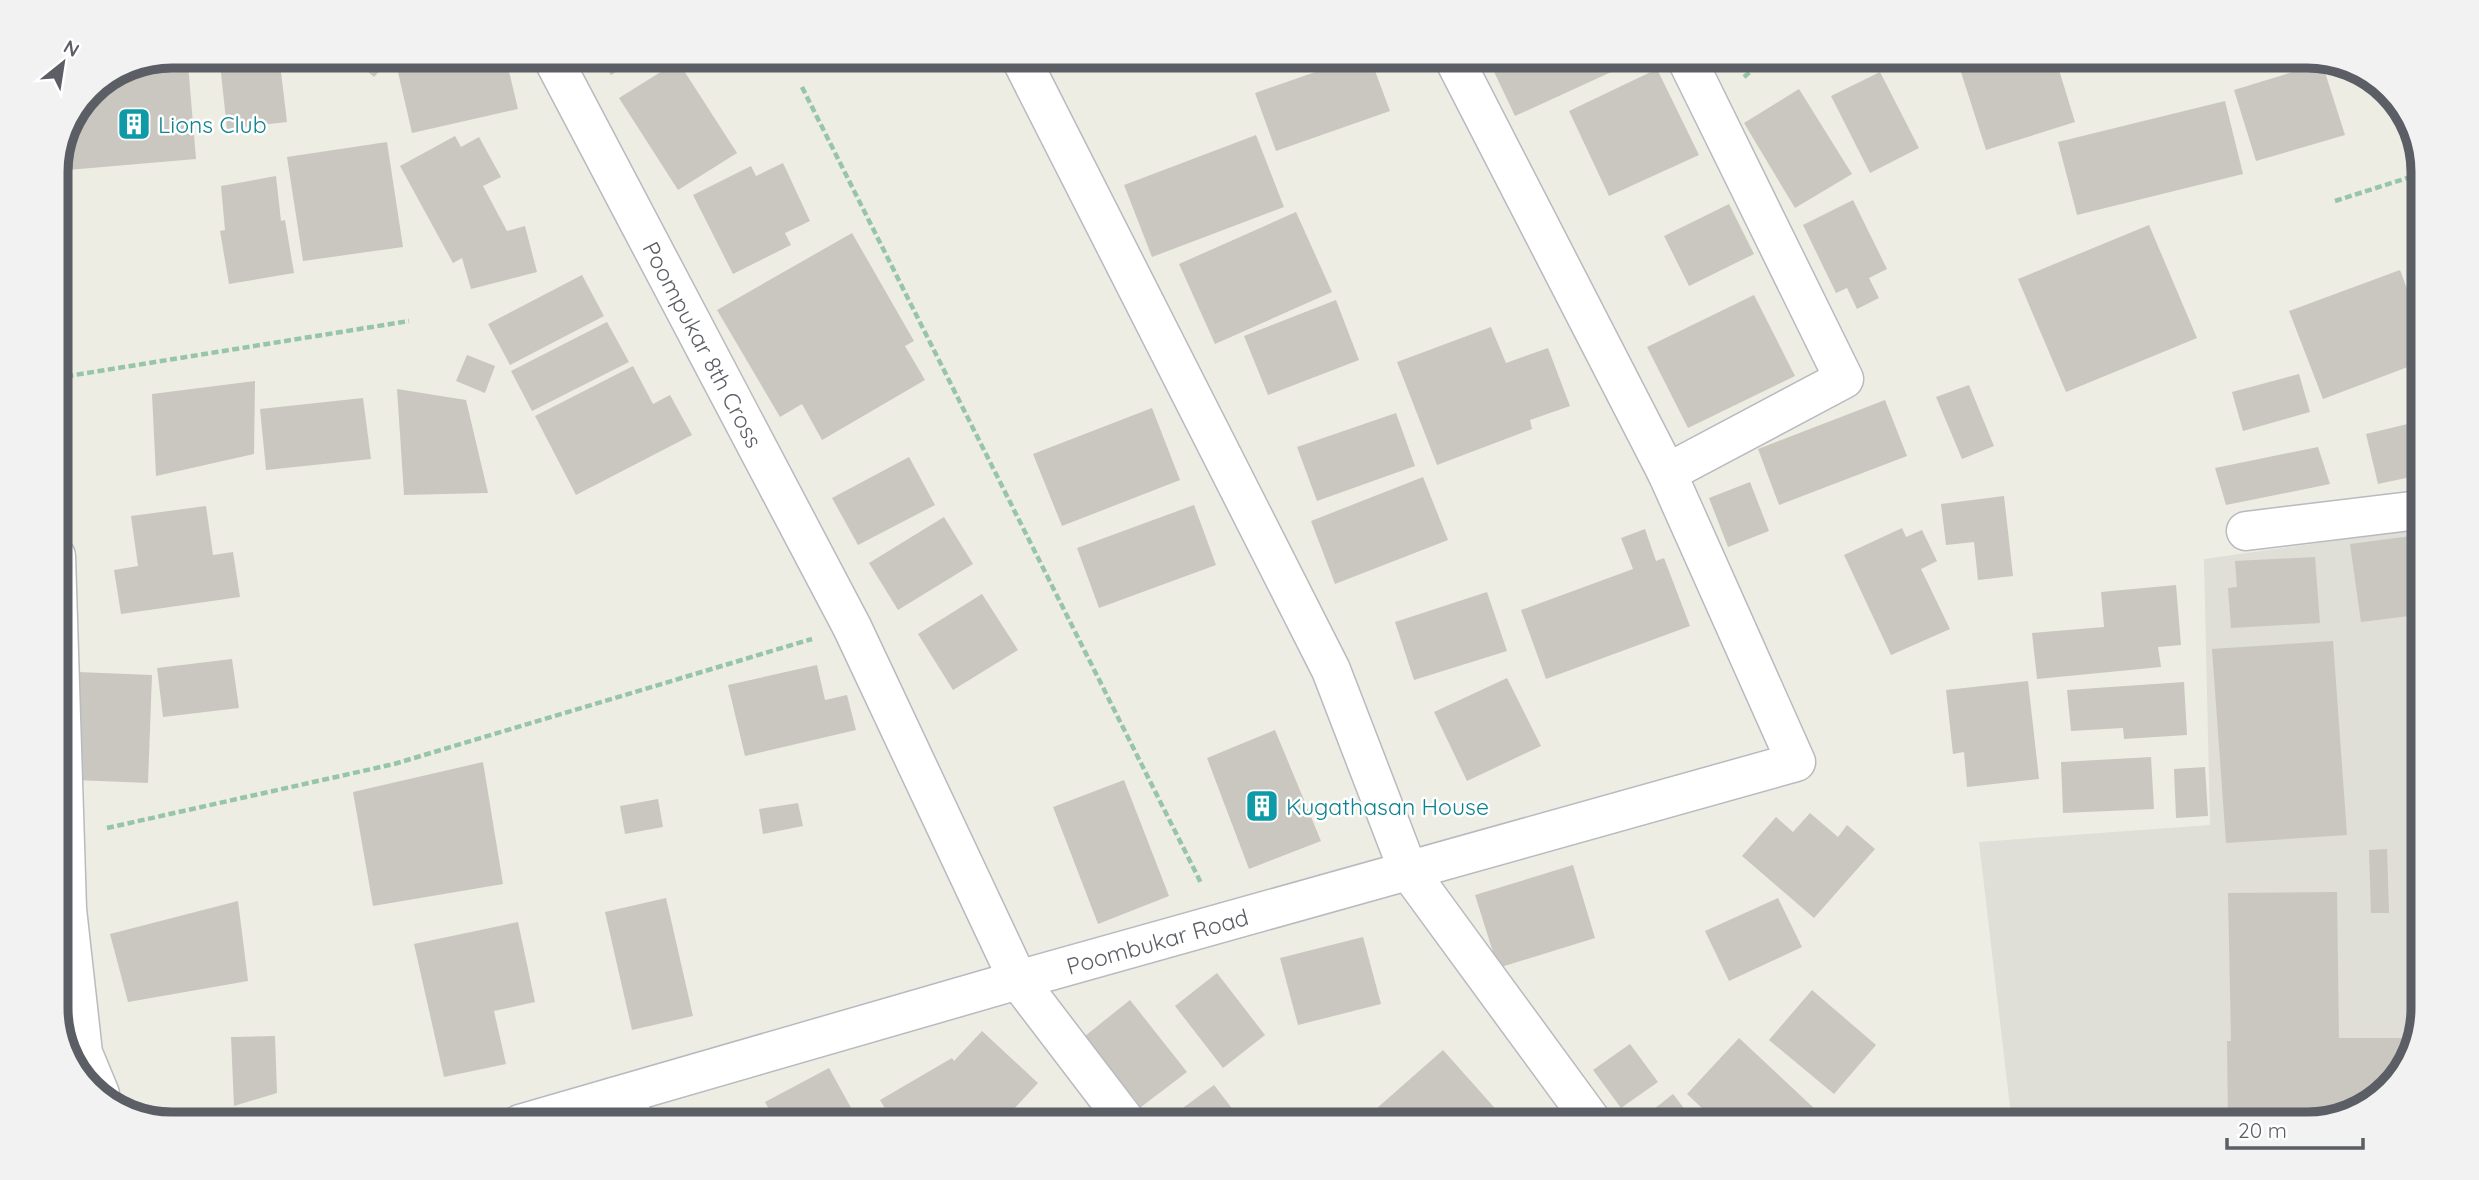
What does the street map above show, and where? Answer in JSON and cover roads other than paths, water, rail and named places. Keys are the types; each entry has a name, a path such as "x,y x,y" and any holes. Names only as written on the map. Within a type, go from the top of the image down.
{"street":[{"name":"Poompukar 8th Cross","path":"558,68 852,627 1018,980 1119,1112"},
{"path":"1025,68 1331,670 1408,870 1585,1112"},
{"path":"1458,68 1667,472 1844,379 1691,68"},
{"name":"Poombukar Road","path":"626,1110 1018,980 1796,762 1667,472"},
{"path":"2246,531 2411,511"},
{"path":"68,952 83,1053 91,1072"}],"place":[{"name":"Lions Club","path":"134,124"},
{"name":"Kugathasan House","path":"1262,806"}]}
